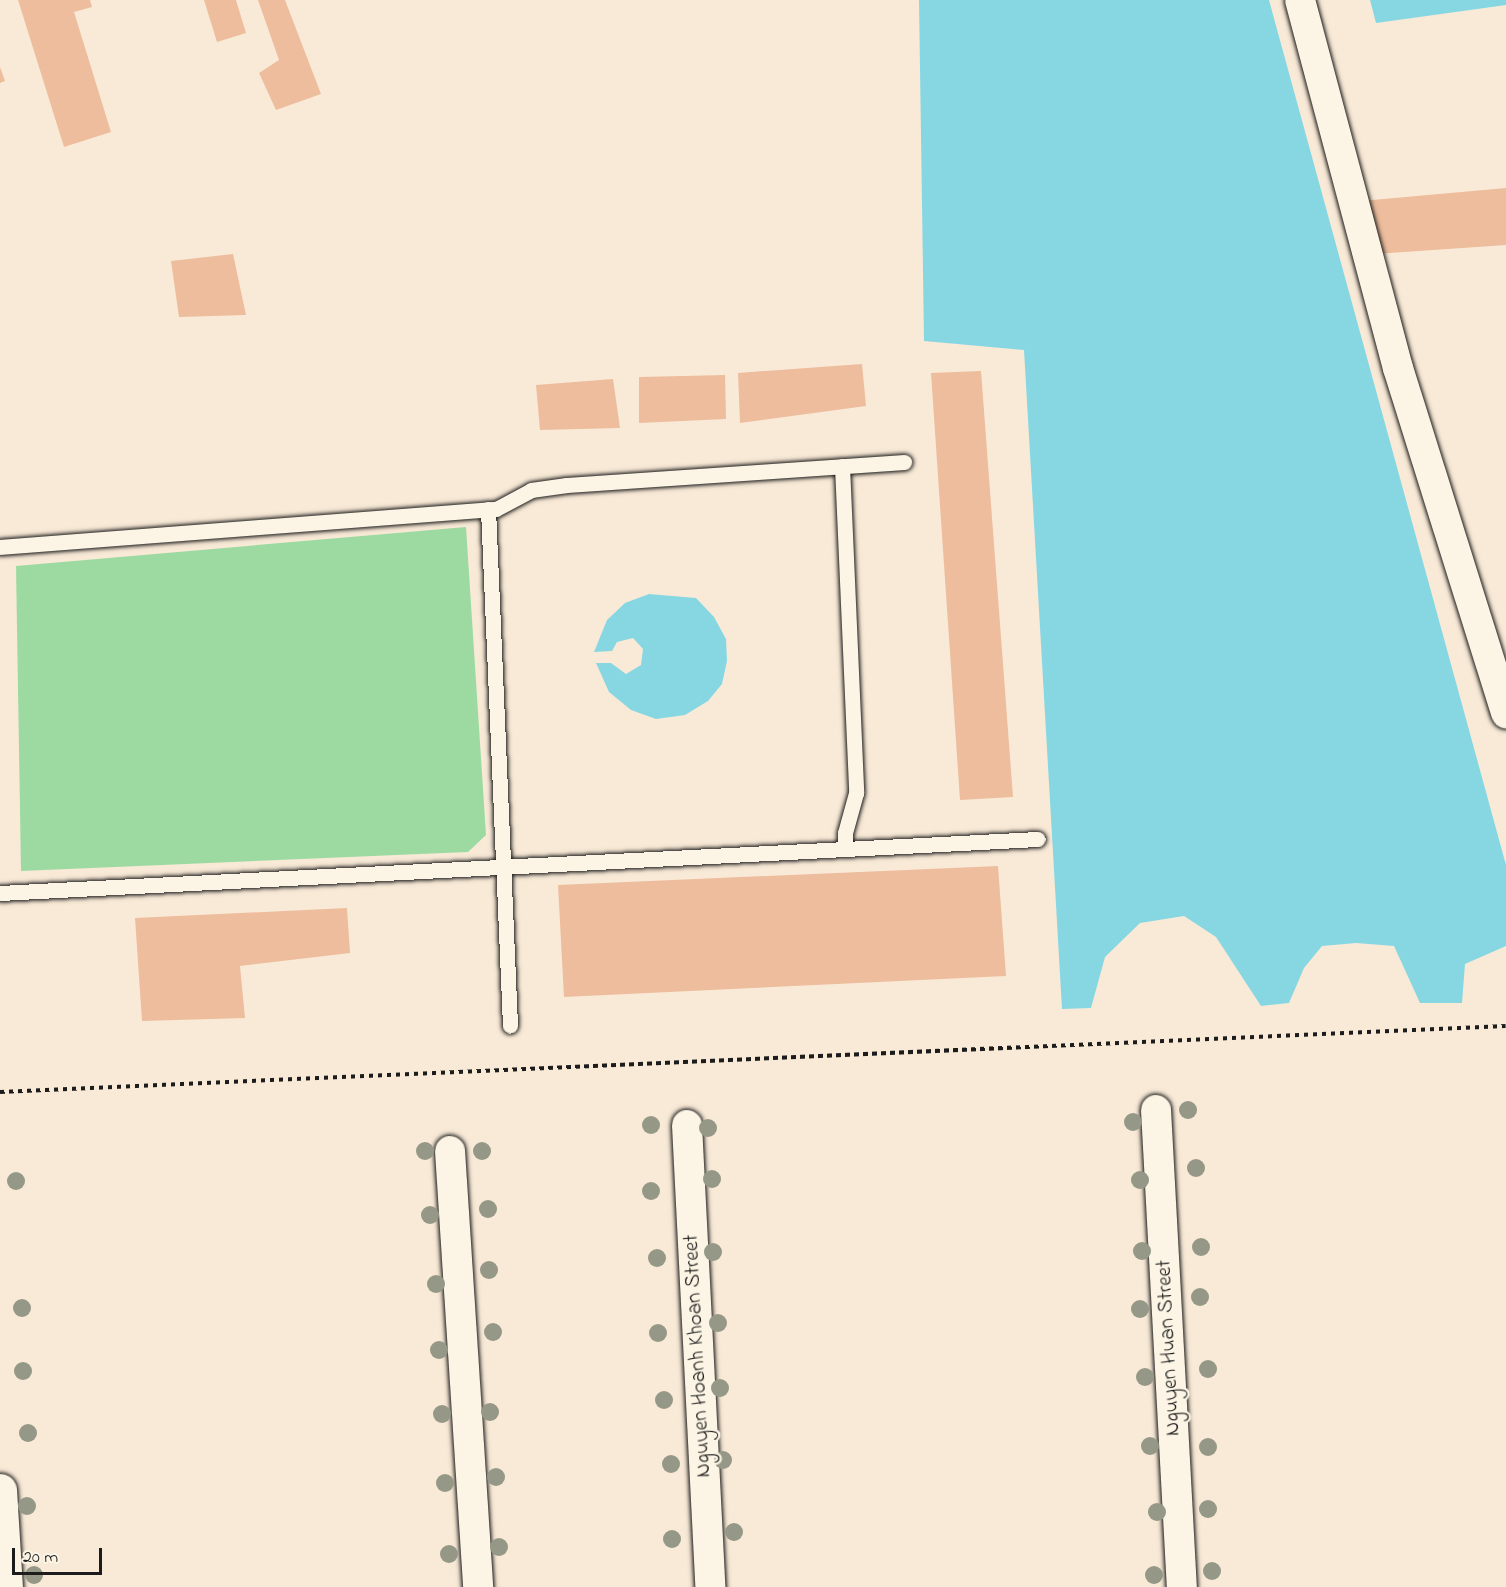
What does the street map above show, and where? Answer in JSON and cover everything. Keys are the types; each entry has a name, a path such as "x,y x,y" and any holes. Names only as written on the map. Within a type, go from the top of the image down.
{"main road":[{"path":"0,1490 6,1587"}],"street":[{"path":"1300,0 1398,368 1506,713"},
{"name":"Nguyen Huan Street","path":"1156,1110 1182,1587"},
{"name":"Nguyen Hoanh Khoan Street","path":"687,1125 710,1587"},
{"path":"450,1151 478,1587"}],"lane":[{"path":"0,547 488,510 531,490 567,485 904,462"},
{"path":"842,466 856,793 845,832 845,848"},
{"path":"488,510 510,1026"},
{"path":"0,893 1038,839"}],"path":[{"path":"0,1092 1506,1026"}],"green space":[{"path":"466,527 486,835 468,852 21,871 16,566"}],"water":[{"path":"919,0 1269,0 1506,865 1506,946 1465,964 1462,1003 1420,1003 1394,946 1356,943 1322,946 1304,968 1289,1003 1261,1006 1216,937 1184,916 1140,923 1105,957 1091,1008 1062,1009 1024,350 924,341"},
{"path":"1370,0 1506,0 1506,5 1376,23"},
{"path":"649,594 696,598 714,617 726,639 727,661 722,684 708,701 685,715 656,719 631,710 609,692 596,663 611,663 626,674 641,665 643,649 633,638 617,642 612,651 594,652 607,620 625,603"}],"building":[{"path":"18,0 90,0 92,7 74,12 111,132 64,147"},
{"path":"204,0 236,0 246,33 217,42"},
{"path":"258,0 285,0 321,94 276,110 259,73 279,60"},
{"path":"0,67 5,81 0,83"},
{"path":"1506,188 1506,245 1375,254 1361,201"},
{"path":"233,254 246,315 179,317 171,261"},
{"path":"862,364 866,406 740,423 738,373"},
{"path":"981,371 1013,797 960,800 931,373"},
{"path":"725,375 726,419 639,423 639,377"},
{"path":"613,379 620,428 540,430 536,385"},
{"path":"998,866 1006,976 564,997 558,885"},
{"path":"347,908 350,953 240,966 245,1018 142,1021 135,918"}]}
